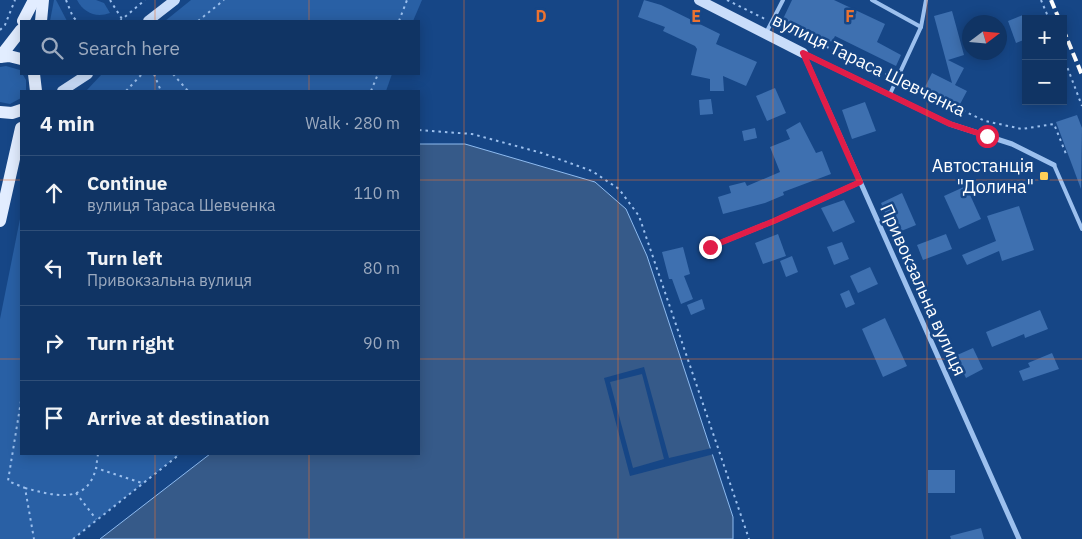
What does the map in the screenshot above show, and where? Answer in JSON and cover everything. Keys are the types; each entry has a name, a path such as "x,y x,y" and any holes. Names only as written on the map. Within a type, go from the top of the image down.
{"main road":[{"path":"24,20 34,0"},
{"path":"41,20 43,0"},
{"path":"0,44 20,25"},
{"path":"0,57 20,31"},
{"path":"0,57 9,56 20,59"},
{"path":"34,75 36,90"},
{"path":"0,112 12,113 20,110"},
{"path":"0,221 20,133"},
{"path":"10,180 20,157"}],"street":[{"path":"149,20 175,0"},
{"name":"вулиця Тараса Шевченка","path":"699,0 950,124 1012,144 1054,165"},
{"name":"Привокзальна вулиця","path":"803,53 1019,539"},
{"path":"64,90 86,75"},
{"path":"710,247 774,221 860,182"}],"lane":[{"path":"766,33 783,0"},
{"path":"872,0 921,27"},
{"path":"890,94 921,27 926,0"},
{"path":"1054,165 1082,229"}],"path":[{"path":"0,30 5,25 15,0"},
{"path":"66,0 76,20"},
{"path":"110,0 121,20 145,0"},
{"path":"199,20 224,0"},
{"path":"399,20 407,0"},
{"path":"1041,0 1047,15"},
{"path":"1065,60 1082,106"},
{"path":"127,90 141,75"},
{"path":"154,75 161,90"},
{"path":"174,75 187,90"},
{"path":"371,90 378,75"},
{"path":"420,130 472,134 542,153 592,170 619,189 639,216 750,539"},
{"path":"20,413 8,481 25,488 64,497 86,487 94,475 98,455"},
{"path":"73,539 179,455"},
{"path":"96,468 143,483"},
{"path":"25,488 34,539"},
{"path":"76,493 97,520"}],"shaded area":[{"path":"54,0 56,0 66,20 50,20"},
{"path":"77,0 96,0 104,3 110,13 95,15 83,8"},
{"path":"191,0 422,0 413,20 166,20"},
{"path":"6,66 20,70 20,75 23,75 26,80 26,90 20,90 20,99 10,104 0,102 0,67"},
{"path":"101,75 392,75 386,90 87,90"},
{"path":"420,144 465,144 595,182 626,209 647,256 733,517 733,539 100,539 209,455 420,455"},
{"path":"20,219 20,455 179,455 73,539 0,539 0,319"}],"pier":[{"path":"644,367 669,458 712,448 714,454 630,476 604,378","holes":["642,374 664,459 633,468 610,382"]}],"building":[{"path":"644,0 661,5 720,34 716,44 757,62 746,86 723,76 724,91 710,91 710,79 691,75 697,49 695,46 663,31 665,27 638,17"},
{"path":"792,0 834,0 885,24 877,42 901,55 896,66 835,36 832,42 783,19"},
{"path":"952,11 962,48 962,56 948,60 964,68 955,85 967,91 959,106 924,89 932,73 952,83 934,16"},
{"path":"1022,15 1022,41 1016,43 1008,21"},
{"path":"775,88 786,113 767,121 756,96"},
{"path":"711,99 713,114 700,115 699,100"},
{"path":"865,102 876,131 852,139 842,110"},
{"path":"1077,115 1082,128 1081,189 1056,122"},
{"path":"800,122 816,153 822,151 831,174 783,192 784,195 765,203 723,214 718,197 731,193 729,186 745,182 747,186 780,172 770,147 790,139 786,130"},
{"path":"755,128 757,138 744,141 742,131"},
{"path":"966,186 981,219 959,229 944,196"},
{"path":"902,193 916,225 894,234 881,203"},
{"path":"844,200 855,222 833,232 821,208"},
{"path":"1019,206 1034,250 1002,261 999,251 967,265 962,255 996,241 987,216"},
{"path":"778,234 786,256 763,264 755,243"},
{"path":"946,234 952,249 923,260 917,245"},
{"path":"842,242 849,259 834,265 827,247"},
{"path":"683,247 690,274 684,276 693,299 681,304 672,279 669,279 662,252"},
{"path":"792,256 798,272 786,277 780,261"},
{"path":"870,267 878,284 858,293 850,276"},
{"path":"849,290 855,304 846,308 840,294"},
{"path":"702,299 705,309 691,315 687,305"},
{"path":"1040,310 1048,329 1025,338 1024,334 992,347 986,332"},
{"path":"885,318 907,366 883,377 862,329"},
{"path":"973,348 983,369 966,378 955,356"},
{"path":"1052,353 1059,369 1023,381 1019,371 1030,367 1028,363"},
{"path":"928,470 955,470 955,493 928,493"},
{"path":"981,528 984,539 951,539 950,536"}],"railway":[{"path":"1051,0 1057,15"},
{"path":"1067,39 1082,75"}],"place":[{"name":"Автостанція \"Долина\"","path":"1044,176"}],"route":[{"path":"710,247 774,221 860,182 803,53 950,124 987,136"}]}
